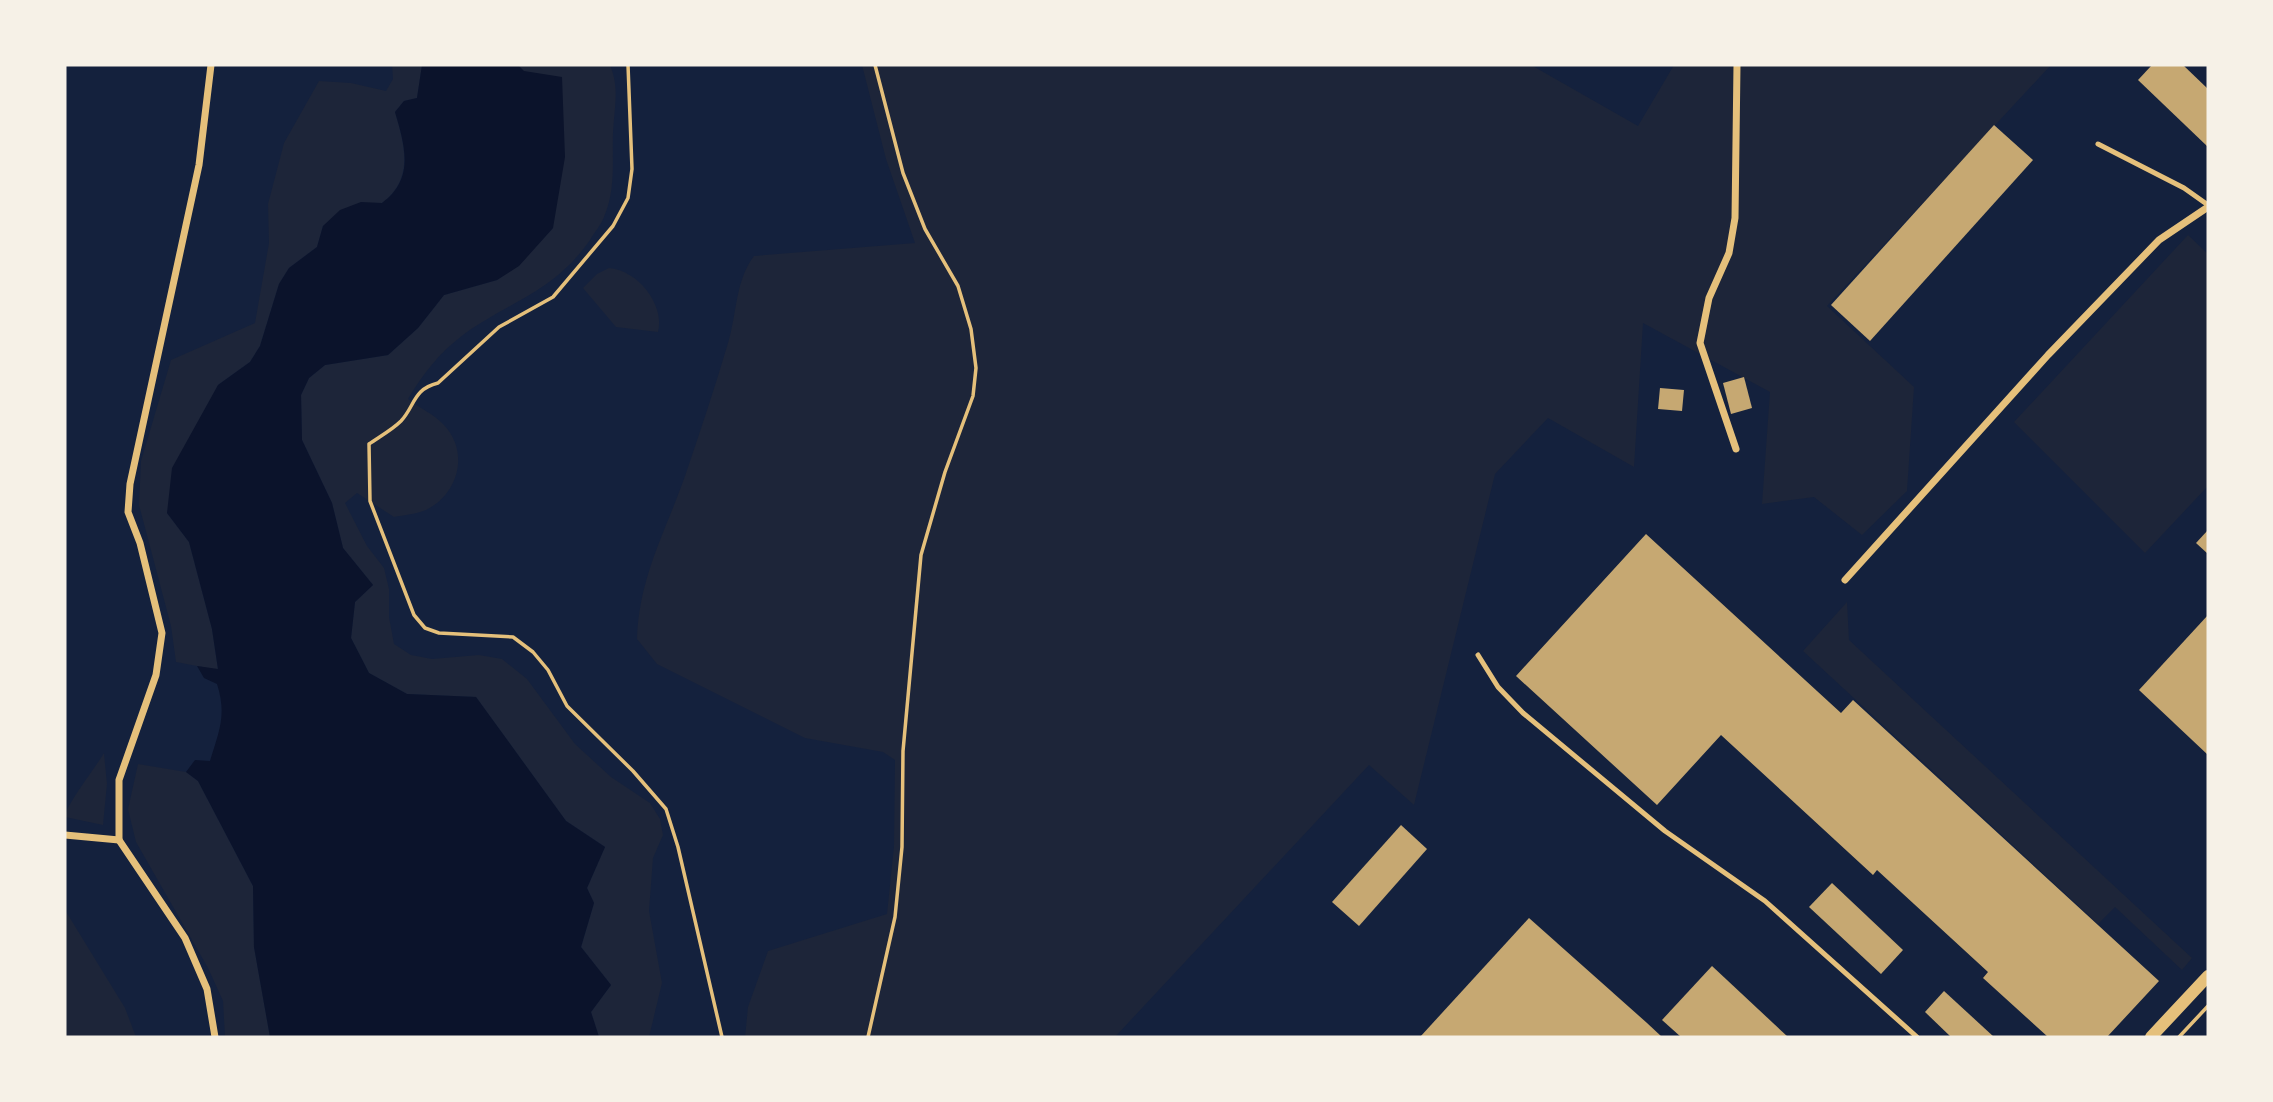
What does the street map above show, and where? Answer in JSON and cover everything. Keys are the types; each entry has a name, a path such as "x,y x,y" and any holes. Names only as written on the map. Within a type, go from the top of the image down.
{"street":[{"path":"211,65 199,165 130,484 128,512 144,556 162,633 156,675 119,780 119,840 185,938 207,989 215,1037"},
{"path":"1736,449 1700,342 1709,298 1729,253 1735,218 1737,65"},
{"path":"1845,580 2048,355 2159,240 2208,206"},
{"path":"65,835 119,840"},
{"path":"2151,1037 2208,976"}],"lane":[{"path":"2098,144 2184,188 2208,206"},
{"path":"1478,654 1499,687 1523,713 1665,831 1765,901 1917,1037"}],"path":[{"path":"628,65 632,169 628,198 613,226 553,298 499,327 438,383 428,386 410,403 402,420 369,444 370,501 414,615 425,628 439,633 513,637 533,652 548,670 566,706 633,771 666,809 691,898 722,1037"},
{"path":"867,1037 895,918 902,847 903,751 921,555 945,472 973,396 976,368 971,329 958,286 925,229 903,173 875,65"},
{"path":"2179,1037 2208,1006"}],"shaded area":[{"path":"392,65 422,65 417,98 404,101 395,112 404,149 403,173 399,183 382,203 361,203 323,226 317,247 289,268 279,284 260,346 250,362 218,385 167,513 189,542 212,629 218,670 176,662 171,626 139,505 141,461 171,360 255,323 269,243 268,204 284,143 319,81 351,83 386,91 393,79"},
{"path":"422,65 518,65 524,71 562,77 565,157 553,228 519,266 497,280 444,295 418,328 388,355 325,365 309,378 301,395 302,440 332,503 343,548 373,585 355,602 351,638 369,673 407,694 476,697 566,821 605,847 587,888 594,903 581,947 611,985 591,1012 599,1037 270,1037 254,947 253,886 198,781 186,772 195,760 210,761 222,714 217,684 204,678 197,666 218,669 212,629 189,542 167,513 172,468 218,385 250,362 260,346 279,284 289,268 317,247 323,226 340,210 361,202 382,203 399,183 405,161 395,112 404,101 417,98"},
{"path":"518,65 610,65 616,90 613,175 608,207 599,226 576,258 546,284 454,342 432,364 408,399 443,424 456,447 457,471 446,494 426,510 394,517 357,493 345,503 367,546 384,568 389,589 389,617 394,644 411,655 432,659 479,655 502,659 527,679 575,744 611,777 650,803 660,819 663,835 653,858 649,911 662,983 649,1037 599,1037 591,1012 611,985 581,947 594,903 587,888 605,847 566,821 476,697 407,694 369,673 351,638 355,602 373,585 343,548 332,503 302,440 301,395 309,378 325,365 388,355 418,328 444,295 497,280 519,265 553,228 523,71"},
{"path":"862,65 1531,65 1638,126 1674,65 2051,65 1827,306 1914,387 1907,491 1862,535 1814,497 1762,504 1770,392 1643,323 1634,467 1548,418 1495,474 1414,805 1369,765 1115,1037 745,1037 748,1007 768,951 887,914 894,846 895,760 883,752 805,738 657,664 637,639 639,617 654,556 685,476 723,360 743,276 754,256 915,243 886,159"},
{"path":"2188,235 2208,254 2208,486 2145,553 2014,422"},
{"path":"609,268 629,275 647,290 657,310 658,332 616,327 583,288 597,274"},
{"path":"1847,602 1849,640 2192,958 2182,970 2115,907 2098,924 1803,651"},
{"path":"104,753 107,784 103,825 65,817 75,796"},
{"path":"138,764 186,772 198,781 253,886 254,947 270,1037 225,1037 223,1001 208,968 136,842 128,809"},
{"path":"65,910 125,1008 136,1037 65,1037"}],"building":[{"path":"2152,65 2183,65 2208,89 2208,147 2138,80"},
{"path":"1994,125 2033,160 1870,341 1831,305"},
{"path":"1744,377 1752,408 1731,414 1723,383"},
{"path":"1660,388 1684,390 1682,411 1658,409"},
{"path":"2208,530 2208,554 2196,543"},
{"path":"1646,534 1841,713 1853,700 2159,981 2107,1037 2048,1037 1983,978 1988,972 1877,870 1873,875 1721,735 1657,805 1516,676"},
{"path":"2208,615 2208,755 2139,690"},
{"path":"1401,825 1427,849 1359,926 1332,902"},
{"path":"1832,883 1903,950 1881,974 1809,907"},
{"path":"1529,918 1647,1023 1662,1037 1420,1037"},
{"path":"1712,966 1788,1037 1681,1037 1662,1020"},
{"path":"1944,991 1994,1037 1951,1037 1925,1012"}]}
